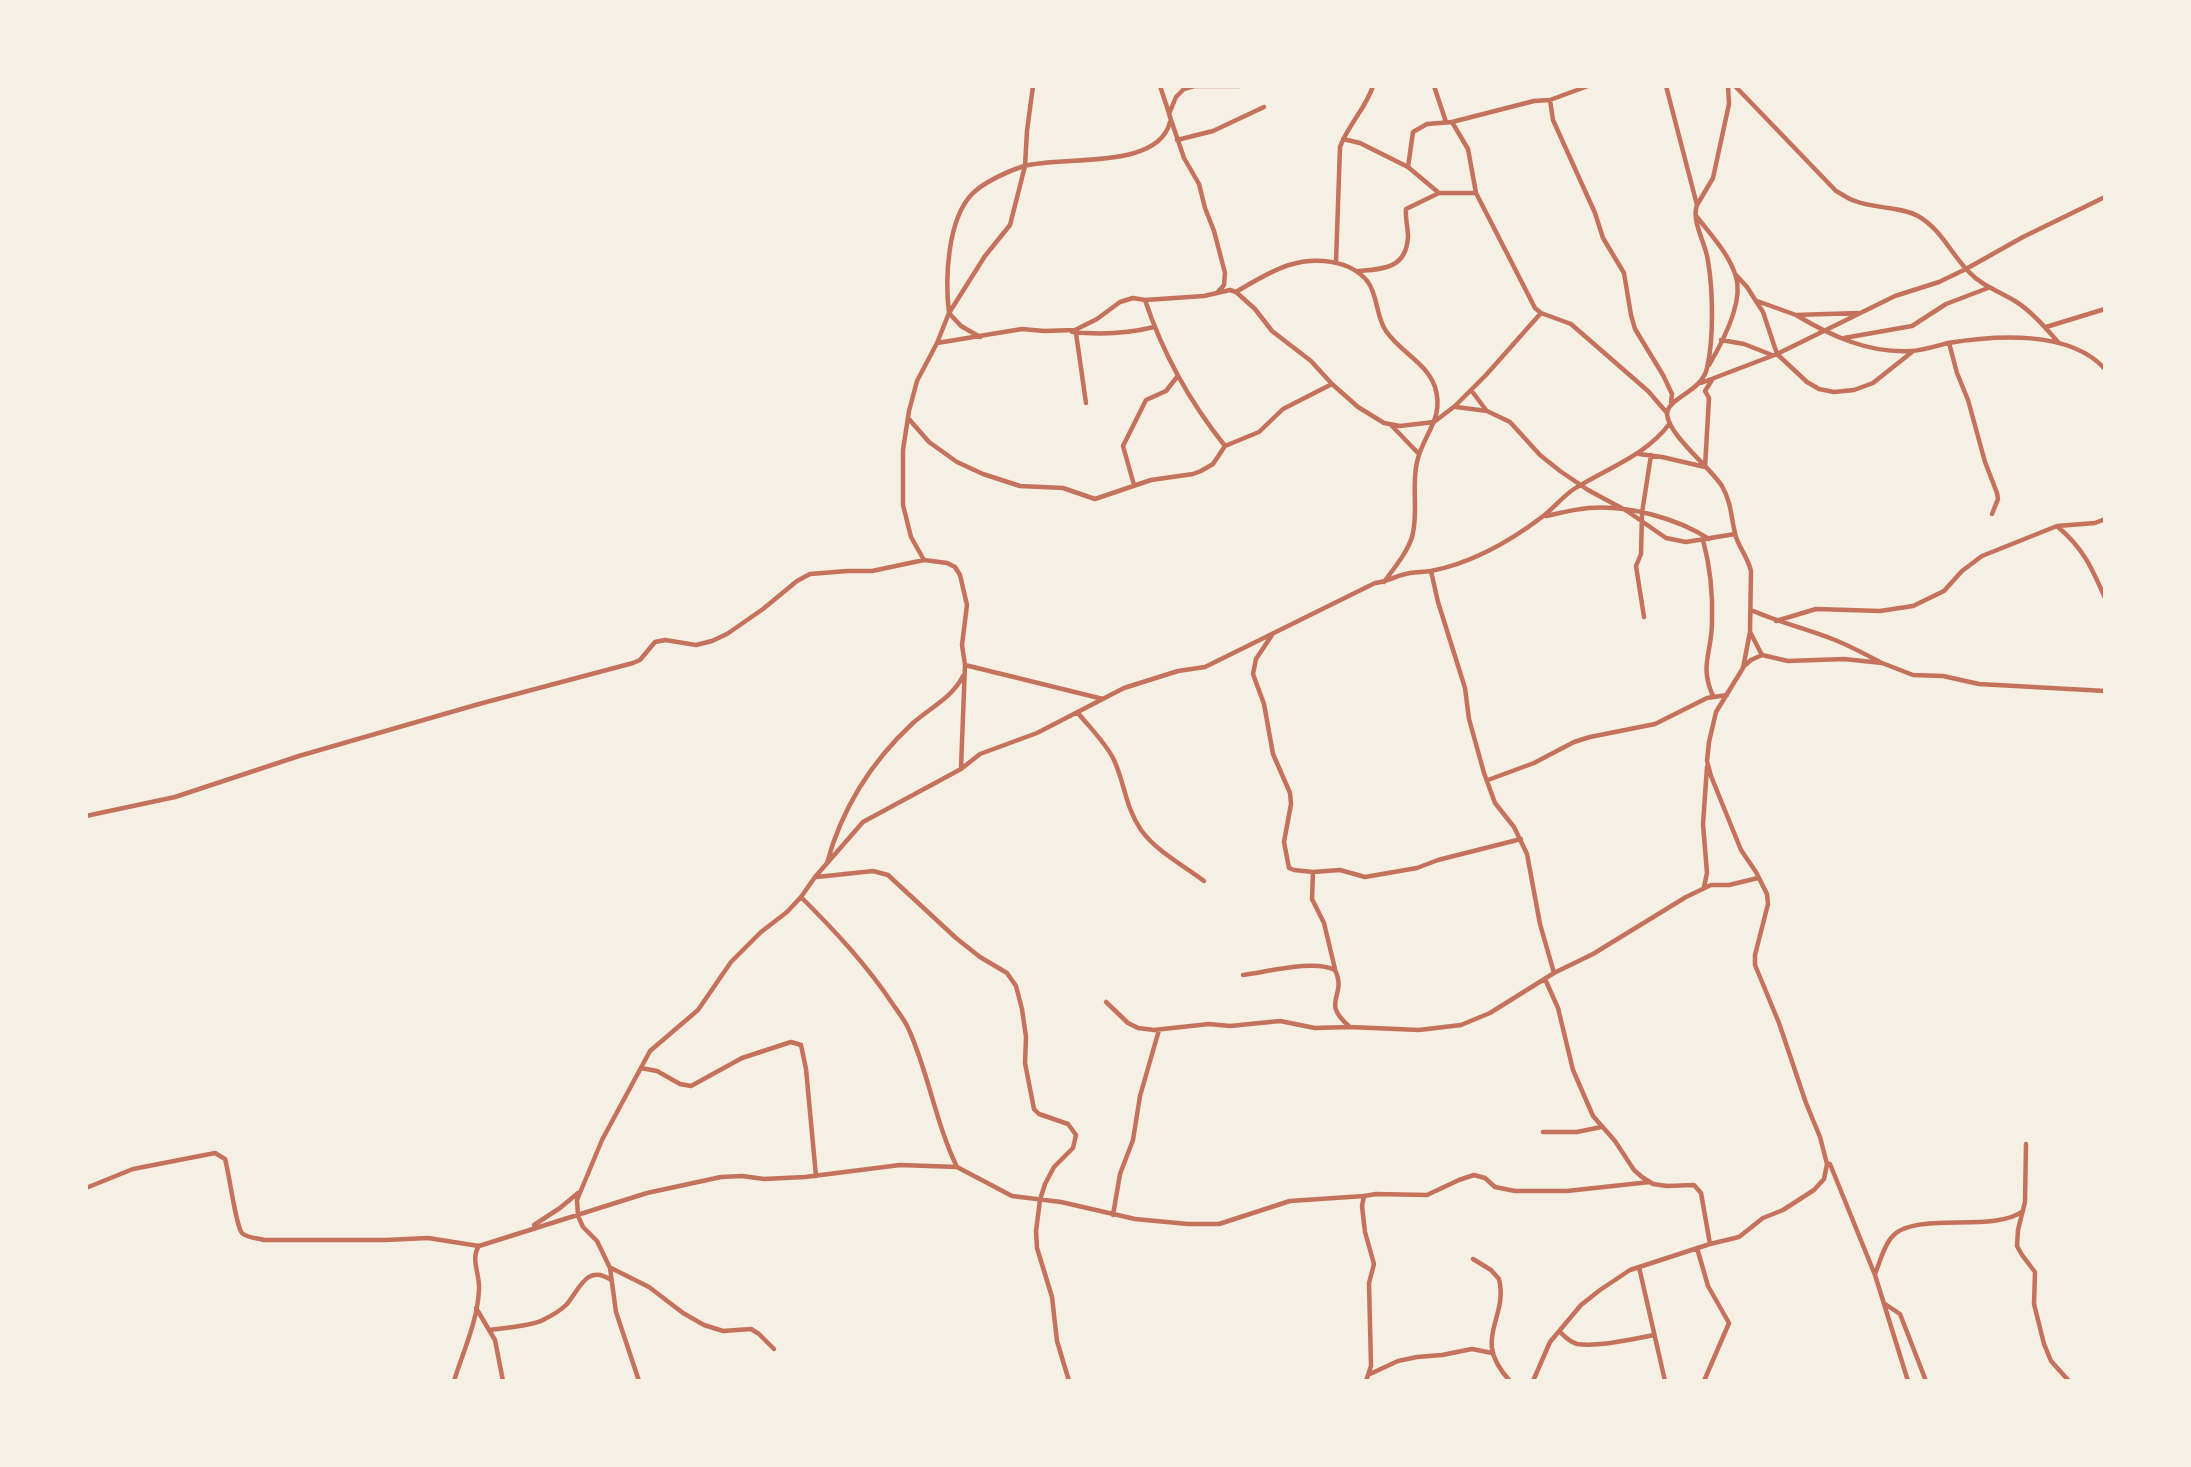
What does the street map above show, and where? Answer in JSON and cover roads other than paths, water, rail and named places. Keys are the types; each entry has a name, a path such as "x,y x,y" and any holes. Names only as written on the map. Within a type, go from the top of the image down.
{"street":[{"path":"924,560 911,537 903,505 903,450 908,417 917,381 949,313 985,256 1010,225 1025,166 1034,86"},
{"path":"1160,86 1170,122 1186,163 1199,184 1214,231 1225,273 1224,285 1217,293"},
{"path":"1169,114 1176,97 1184,89 1194,86 1239,86"},
{"path":"1336,262 1340,147 1368,100 1373,86"},
{"path":"1434,86 1449,122 1468,149 1476,193 1535,308 1541,313 1571,324 1640,384 1667,413 1670,423 1692,454 1724,488 1735,534 1749,564 1750,632 1743,668"},
{"path":"1408,167 1413,132 1427,124 1449,122 1550,100 1588,86"},
{"path":"1666,86 1697,205"},
{"path":"1707,369 1711,328 1710,282 1708,260 1694,214 1713,178 1729,104 1728,86"},
{"path":"1735,86 1836,191 1856,202 1893,208 1923,219 1943,239 1966,269 1988,288 2017,302 2058,342"},
{"path":"1550,100 1553,120 1595,213 1600,231 1624,273 1635,329 1672,394 1667,413"},
{"path":"1177,140 1213,131 1264,107"},
{"path":"981,337 961,326 949,313 946,288 954,233 965,204 973,194 983,186 1025,166 1131,153 1163,139 1170,122"},
{"path":"1343,139 1360,143 1408,167 1439,193"},
{"path":"1356,271 1388,267 1405,255 1408,239 1406,209 1439,193 1476,193"},
{"path":"1671,403 1701,383 1775,355 1895,296 1939,282 2105,197"},
{"path":"1694,214 1717,243 1763,312 1775,355"},
{"path":"1236,292 1289,265 1313,261 1336,262 1356,271 1369,283 1386,331 1429,374 1438,407 1419,454 1415,473 1414,529 1411,541 1383,583"},
{"path":"1701,383 1735,309 1738,285 1736,275"},
{"path":"1843,339 1912,326 1946,304 1988,288"},
{"path":"1066,332 1097,319 1120,302 1133,298 1145,300 1230,290 1236,292 1255,309 1272,331 1311,361 1358,407 1391,425 1419,454"},
{"path":"1145,300 1177,377 1225,446"},
{"path":"1755,300 1872,349 1912,351 1949,343 2008,338 2058,342 2079,349 2096,359 2105,369"},
{"path":"2045,327 2105,309"},
{"path":"1391,425 1411,426 1434,422 1455,407 1541,313"},
{"path":"1796,315 1862,313"},
{"path":"937,343 1023,329 1130,333 1154,327"},
{"path":"1076,333 1086,403"},
{"path":"1721,340 1744,344 1775,355 1807,382 1819,389 1834,392 1854,390 1873,383 1912,351"},
{"path":"1949,343 1997,493 1998,499 1992,514"},
{"path":"1134,485 1123,446 1146,400 1166,391 1177,377"},
{"path":"1705,467 1709,398 1705,391 1713,379"},
{"path":"908,417 929,442 957,462 1006,482 1035,488 1063,488 1095,499 1134,485 1201,471 1213,464 1225,446 1259,432 1283,410 1332,384"},
{"path":"1471,390 1487,411"},
{"path":"1455,407 1487,411 1510,422 1540,455 1581,485 1627,511 1666,538 1686,542 1735,534"},
{"path":"639,1381 616,1312 610,1268 597,1241 583,1227 578,1216 578,1192 602,1140 654,1047 698,1010 731,962 761,932 787,912 863,822 961,769 980,754 1037,733 1124,688 1191,668 1205,667 1374,583 1467,561 1492,550 1543,516 1564,496 1638,454 1661,436 1670,423"},
{"path":"1638,454 1705,467"},
{"path":"1644,617 1636,566 1641,554 1641,520 1651,455"},
{"path":"1543,516 1588,508 1642,513 1691,528 1710,540"},
{"path":"1776,621 1816,609 1880,611 1913,606 1944,591 1962,570 1982,556 2057,526 2095,523 2105,519"},
{"path":"2057,526 2089,560 2105,597"},
{"path":"1703,540 1708,560 1712,619 1711,643 1705,666 1713,696"},
{"path":"86,816 175,797 299,756 634,663 640,660 655,642 665,640 696,645 712,641 750,619 781,593 810,574 872,571 924,560 947,563 955,567 960,575 967,605 962,645 965,665 961,769"},
{"path":"1431,571 1465,688 1472,734 1495,803 1521,839 1529,863 1540,925 1554,973"},
{"path":"1751,610 1839,641 1882,663 1913,674 1943,676 1979,684 2105,691"},
{"path":"1750,632 1762,655"},
{"path":"1273,634 1256,659 1253,674 1264,704 1273,754 1290,793 1291,804 1284,842 1289,866 1294,870 1313,872 1340,870 1365,877 1417,868 1521,839"},
{"path":"1704,888 1707,873 1703,824 1712,726 1716,712 1743,668 1762,655 1788,661 1844,659 1882,663"},
{"path":"965,665 1104,699"},
{"path":"827,863 845,812 870,770 913,723 957,688 964,674"},
{"path":"1488,780 1534,762 1574,742 1655,724 1713,696 1727,695"},
{"path":"1078,713 1109,750 1126,803 1142,831 1161,851 1204,881"},
{"path":"1533,1381 1550,1342 1581,1306 1600,1290 1630,1270 1739,1237 1763,1218 1805,1196 1824,1179 1827,1164 1820,1137 1755,965 1768,904 1767,894 1741,850 1707,761"},
{"path":"815,877 873,871 888,875 935,920 981,957 1002,968 1013,981 1022,1009 1026,1063 1034,1109 1039,1114 1068,1125 1076,1135 1073,1148 1050,1173 1040,1200 1036,1231 1037,1248 1052,1297 1057,1340 1069,1381"},
{"path":"1313,872 1312,899 1324,923 1339,981 1335,1010 1350,1027"},
{"path":"1106,1002 1138,1028 1159,1030 1209,1024 1230,1027 1280,1020 1315,1028 1419,1030 1461,1025 1490,1013 1554,973 1593,954 1704,888 1716,884 1739,884 1758,878"},
{"path":"801,897 870,972 908,1027 929,1083 946,1144 957,1167"},
{"path":"1243,975 1314,965 1324,965 1335,970"},
{"path":"1545,979 1558,1008 1573,1070 1591,1111 1634,1170 1650,1182"},
{"path":"1113,1215 1120,1174 1133,1140 1140,1096 1159,1030"},
{"path":"641,1068 657,1071 680,1084 691,1086 742,1058 792,1042 801,1045 806,1069 816,1176"},
{"path":"1543,1132 1577,1132 1602,1126"},
{"path":"2026,1144 2023,1210 2017,1246 2035,1272 2034,1304 2048,1354 2069,1381"},
{"path":"86,1188 133,1169 215,1153 225,1159 237,1222 240,1231 248,1236 264,1240 428,1238 479,1245 647,1193 721,1177 764,1179 816,1176 890,1165 957,1167 1012,1196 1071,1204 1113,1215 1188,1224 1219,1224 1290,1201 1376,1194 1427,1195 1474,1175 1485,1178 1495,1187 1515,1191 1567,1191 1650,1182 1667,1186 1689,1184 1698,1188 1701,1193 1710,1244"},
{"path":"1827,1164 1830,1164 1875,1275 1908,1381"},
{"path":"527,1229 560,1208 578,1192"},
{"path":"1364,1196 1362,1206 1365,1232 1374,1264 1369,1283 1370,1374 1366,1381"},
{"path":"1875,1275 1885,1248 1897,1233 1924,1224 2006,1219 2023,1210"},
{"path":"454,1381 480,1287 475,1251 479,1245"},
{"path":"1697,1248 1708,1286 1729,1323 1704,1381"},
{"path":"1474,1259 1499,1279 1499,1303 1491,1334 1492,1353 1510,1381"},
{"path":"1639,1267 1665,1381"},
{"path":"610,1268 649,1287 704,1325 723,1331 751,1329 774,1349"},
{"path":"490,1330 544,1320 568,1303 585,1278 595,1275 611,1280"},
{"path":"1884,1303 1900,1314 1926,1381"},
{"path":"476,1308 498,1348 503,1381"},
{"path":"1559,1332 1568,1340 1595,1344 1654,1335"},
{"path":"1370,1374 1417,1357 1472,1349 1492,1353"}]}
